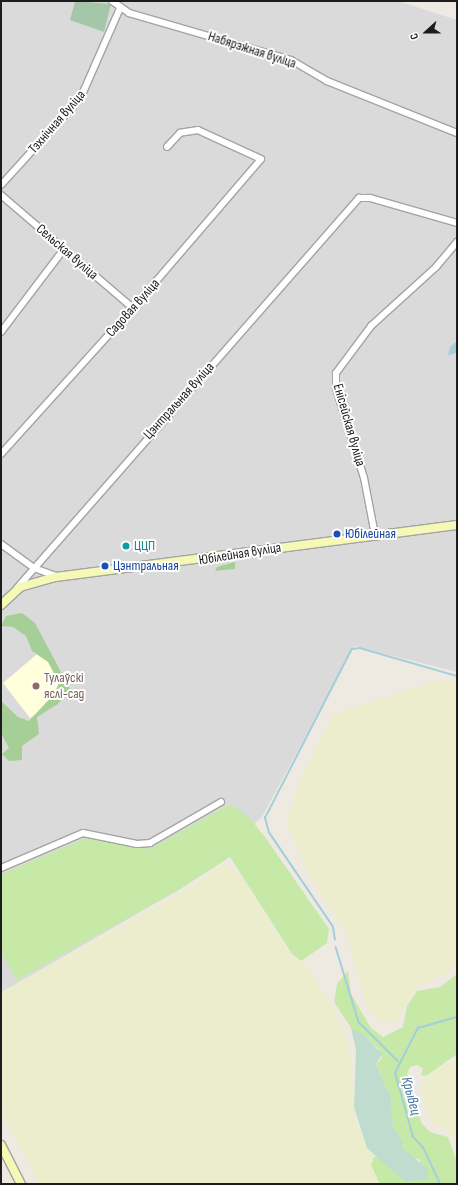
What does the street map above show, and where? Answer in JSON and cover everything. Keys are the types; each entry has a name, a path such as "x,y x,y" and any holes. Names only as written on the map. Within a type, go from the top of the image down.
{"main road":[{"name":"Юбілейная вуліца","path":"13,592 28,583 56,576 457,525"},
{"name":"Цэнтральная вуліца","path":"1,605 13,592"},
{"path":"1,1145 21,1184"}],"street":[{"name":"Набярэжная вуліца","path":"112,1 120,8 291,60 327,81 457,133"},
{"name":"Тэхнічная вуліца","path":"1,185 81,97 120,8"},
{"name":"Садовая вуліца","path":"1,454 133,308 261,159 198,130 180,133 167,147"},
{"name":"Сельская вуліца","path":"1,195 133,308"},
{"name":"Цэнтральная вуліца","path":"13,592 359,198 370,198 457,223"},
{"name":"Енісейская вуліца","path":"375,535 364,478 336,388 336,373 371,326 436,267 457,242"},
{"path":"1,332 64,249"},
{"path":"1,544 34,568 56,576"},
{"path":"1,868 83,833 137,844 150,843 222,802"}],"shaded area":[{"path":"1,1 398,1 457,20 457,672 354,646 262,817 188,884 1,993"},
{"path":"75,1 111,4 104,32 70,20"},
{"name":"Тулаўскі яслі-сад","path":"43,649 70,690 30,718 3,683"},
{"path":"439,680 457,684 457,967 414,990 397,1021 386,1022 376,1018 366,1005 347,936 306,870 286,822 303,772 334,714"},
{"path":"224,864 233,867 243,879 291,955 309,969 342,1024 350,1053 356,1121 386,1184 39,1184 1,1111 1,992 176,896"},
{"path":"351,1028 363,1034 382,1054 376,1065 391,1098 393,1127 402,1140 402,1148 428,1169 427,1180 404,1181 367,1148 354,1107 356,1050"},
{"path":"457,1059 457,1144 450,1133 432,1123 421,1094 423,1081 434,1070"}],"green space":[{"path":"235,562 235,569 215,571 217,567"},
{"path":"22,613 35,623 70,689 58,704 37,717 39,734 22,746 22,760 9,761 2,754 9,748 1,733 1,701 18,717 29,721 54,694 59,683 48,662 32,651 26,636 13,627 1,626 6,616"},
{"path":"230,804 249,817 265,837 329,929 327,943 301,961 292,954 230,857 177,891 17,980 1,952 1,874 86,838 149,849"},
{"path":"348,971 351,994 371,1028 383,1037 403,1027 407,1006 417,991 440,987 457,974 457,1054 426,1076 421,1075 423,1068 417,1065 410,1067 407,1074 413,1083 409,1091 422,1124 430,1132 448,1137 457,1162 457,1184 380,1184 371,1165 374,1157 379,1157 404,1181 421,1160 410,1157 402,1148 402,1140 393,1127 391,1098 376,1065 382,1058 378,1048 351,1028 334,1002 337,984"}],"water":[{"path":"457,341 457,353 448,355 450,347"}],"waterway":[{"path":"335,940 333,927 269,833 265,818 352,649 360,648 457,676"},
{"path":"336,947 359,1022 398,1061"},
{"name":"Крывец","path":"440,1184 423,1148 413,1137 395,1073 418,1028 457,1017"}],"place":[{"name":"Юбілейная","path":"337,534"},
{"name":"ЦЦП","path":"126,546"},
{"name":"Цэнтральная","path":"105,566"},
{"name":"Тулаўскі яслі-сад","path":"36,686"}]}
